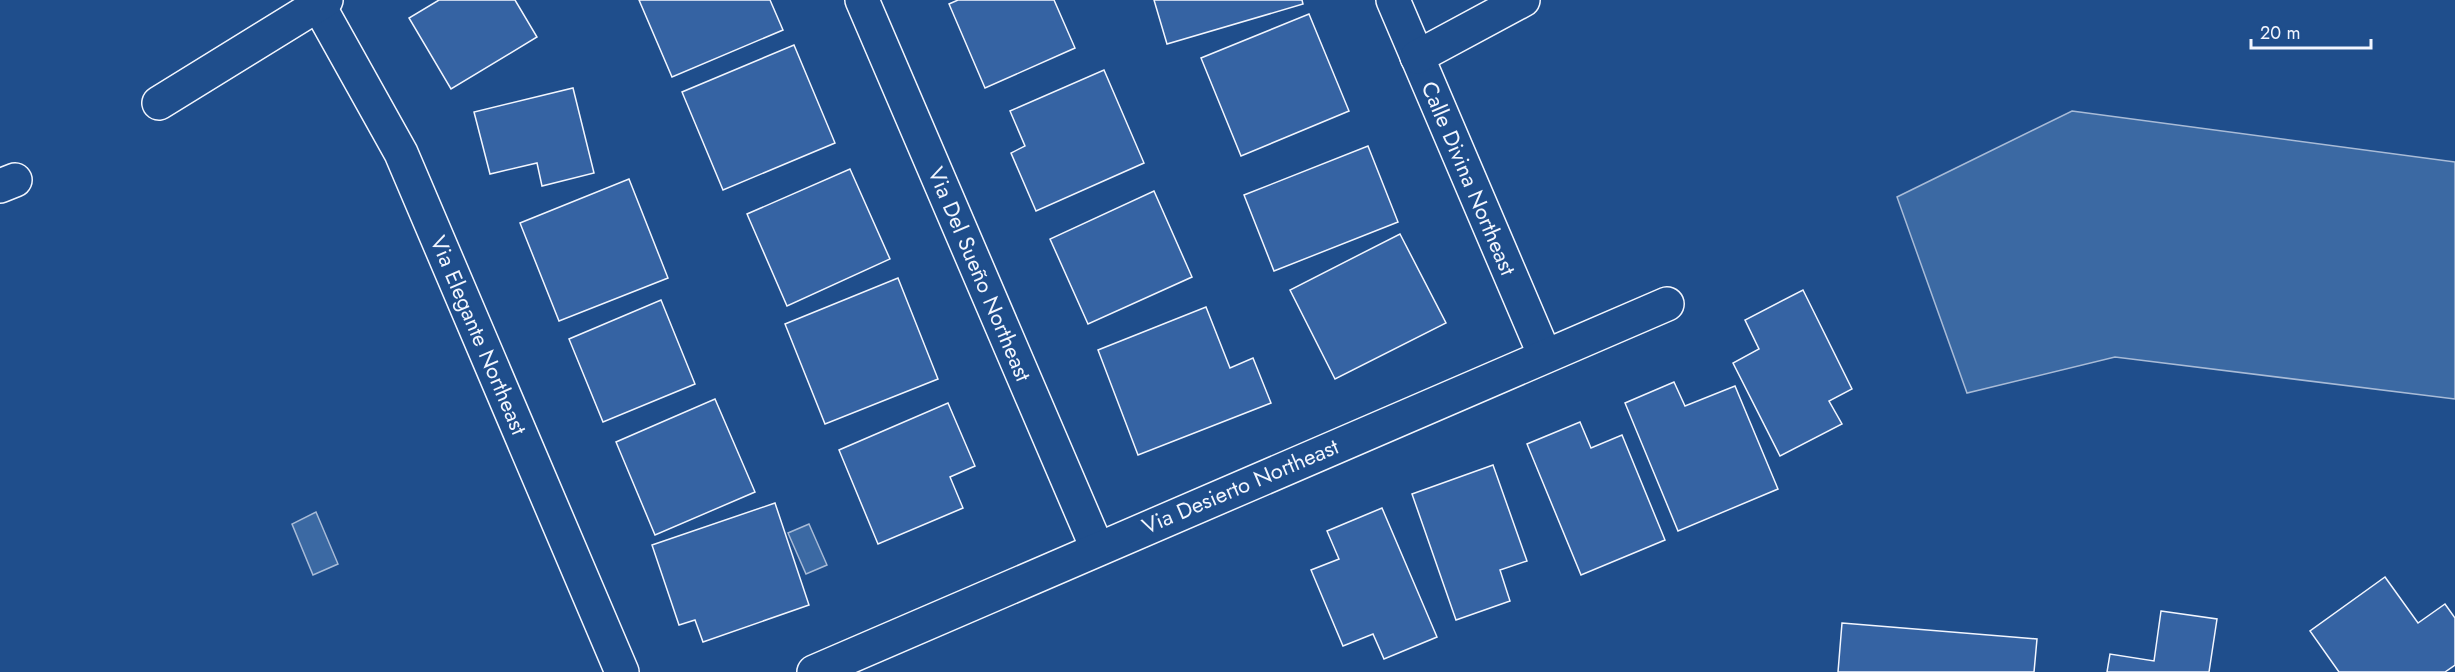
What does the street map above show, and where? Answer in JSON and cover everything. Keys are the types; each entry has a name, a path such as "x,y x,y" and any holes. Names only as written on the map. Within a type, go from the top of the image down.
{"street":[{"name":"Via Del Sueño Northeast","path":"862,0 1097,548"},
{"name":"Calle Divina Northeast","path":"1393,0 1545,356"},
{"path":"1418,57 1523,0"},
{"path":"159,103 322,3"},
{"name":"Via Elegante Northeast","path":"322,3 401,153 622,672"},
{"name":"Via Desierto Northeast","path":"814,672 1667,304"}],"water":[{"path":"2072,111 2455,162 2455,399 2115,357 1967,393 1897,197"},
{"path":"316,512 338,564 313,575 292,524"},
{"path":"809,524 827,565 806,574 788,533"}],"building":[{"path":"439,0 515,0 537,37 451,89 409,18"},
{"path":"639,0 770,0 783,30 672,77"},
{"path":"958,0 1054,0 1075,48 985,88 949,4"},
{"path":"1154,0 1302,0 1303,4 1167,44"},
{"path":"1309,14 1349,111 1241,156 1201,58"},
{"path":"794,45 835,143 723,190 682,92"},
{"path":"1104,70 1144,163 1036,211 1011,153 1025,146 1010,111"},
{"path":"573,88 594,173 542,186 537,163 490,174 474,112"},
{"path":"1368,146 1398,222 1274,271 1244,195"},
{"path":"850,169 890,259 787,306 747,214"},
{"path":"629,179 668,278 559,321 520,223"},
{"path":"1154,191 1192,277 1088,324 1050,239"},
{"path":"1400,234 1446,323 1335,379 1290,290"},
{"path":"898,278 938,379 825,424 785,324"},
{"path":"1803,290 1852,389 1829,401 1842,424 1780,456 1733,363 1759,349 1745,320"},
{"path":"661,300 695,384 603,422 569,339"},
{"path":"1206,307 1230,368 1253,358 1271,403 1138,455 1098,350"},
{"path":"1674,382 1685,406 1735,386 1778,489 1678,531 1625,403"},
{"path":"715,399 755,492 655,535 616,442"},
{"path":"948,403 975,466 950,477 963,508 878,544 839,450"},
{"path":"1580,422 1591,448 1622,435 1665,540 1581,575 1527,444"},
{"path":"1493,465 1527,561 1500,570 1510,601 1456,620 1412,494"},
{"path":"775,503 809,605 703,642 695,620 679,625 652,545"},
{"path":"1382,508 1437,637 1384,659 1373,634 1343,646 1311,570 1339,559 1327,531"},
{"path":"2385,577 2418,623 2445,604 2455,618 2455,665 2445,672 2339,672 2310,631"},
{"path":"2161,611 2217,619 2209,672 2107,672 2110,654 2154,661"},
{"path":"1842,623 2037,639 2034,672 1838,672"}]}
